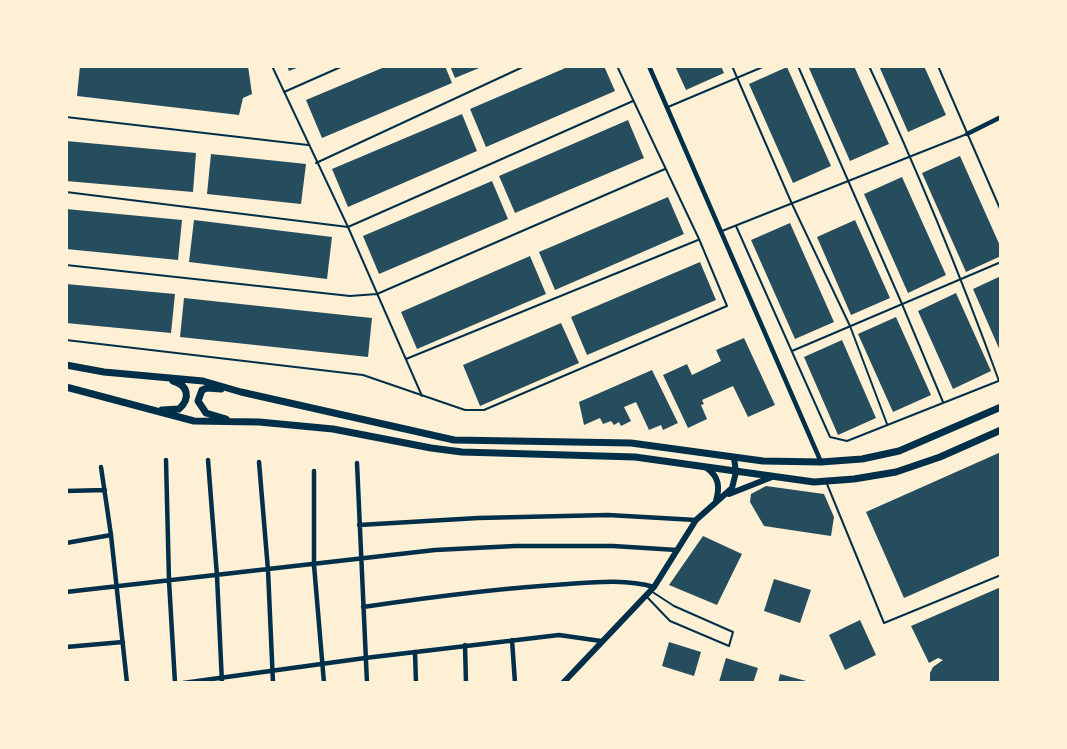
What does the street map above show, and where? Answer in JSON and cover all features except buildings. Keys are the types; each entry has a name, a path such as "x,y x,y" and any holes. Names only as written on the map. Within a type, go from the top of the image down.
{"main road":[{"path":"66,365 203,381 241,392 454,440 631,443 763,461 821,462 862,459 899,451 1001,407"},
{"path":"147,410 179,409 187,397 181,384 155,377"},
{"path":"66,387 182,419 204,422 235,421 333,429 444,450 635,458 814,482 854,479 896,472 940,457 1001,430"},
{"path":"235,421 206,413 198,401 200,394 207,388 241,392"}],"street":[{"path":"650,66 821,462"},
{"path":"967,134 1001,117"},
{"path":"563,683 651,591 696,520 732,488 736,472 734,458"},
{"path":"166,460 169,581 175,683"},
{"path":"208,460 222,680"},
{"path":"259,462 268,570 273,683"},
{"path":"357,463 367,683"},
{"path":"101,467 111,535 127,683"},
{"path":"707,468 714,472 718,482 715,501"},
{"path":"314,471 314,564 324,683"},
{"path":"715,501 772,477"},
{"path":"66,491 105,490"},
{"path":"359,525 478,518 608,515 696,520"},
{"path":"66,543 111,535"},
{"path":"66,592 435,550 515,546 613,546 677,550"},
{"path":"363,607 429,597 536,586 634,582 651,591"},
{"path":"183,683 222,680 465,645 559,635 601,641"},
{"path":"512,640 515,683"},
{"path":"66,647 123,642"},
{"path":"465,645 466,683"},
{"path":"415,652 416,683"}],"lane":[{"path":"272,66 348,228 422,396"},
{"path":"284,92 343,66"},
{"path":"316,162 525,66"},
{"path":"66,340 352,373 465,410 484,410 727,306 699,239 617,66"},
{"path":"732,66 792,204 850,326 887,425"},
{"path":"667,107 765,66"},
{"path":"798,66 943,403"},
{"path":"736,225 830,437 847,441 1000,380 962,279 911,157 869,66"},
{"path":"938,66 1001,212"},
{"path":"66,192 348,228 633,101"},
{"path":"66,117 308,145"},
{"path":"722,231 967,134"},
{"path":"66,265 350,296 377,294 665,169"},
{"path":"406,359 699,239"},
{"path":"792,351 1001,262"},
{"path":"826,481 884,623 1001,575"},
{"path":"651,591 674,606 733,632 729,646 670,621 651,591"}]}
